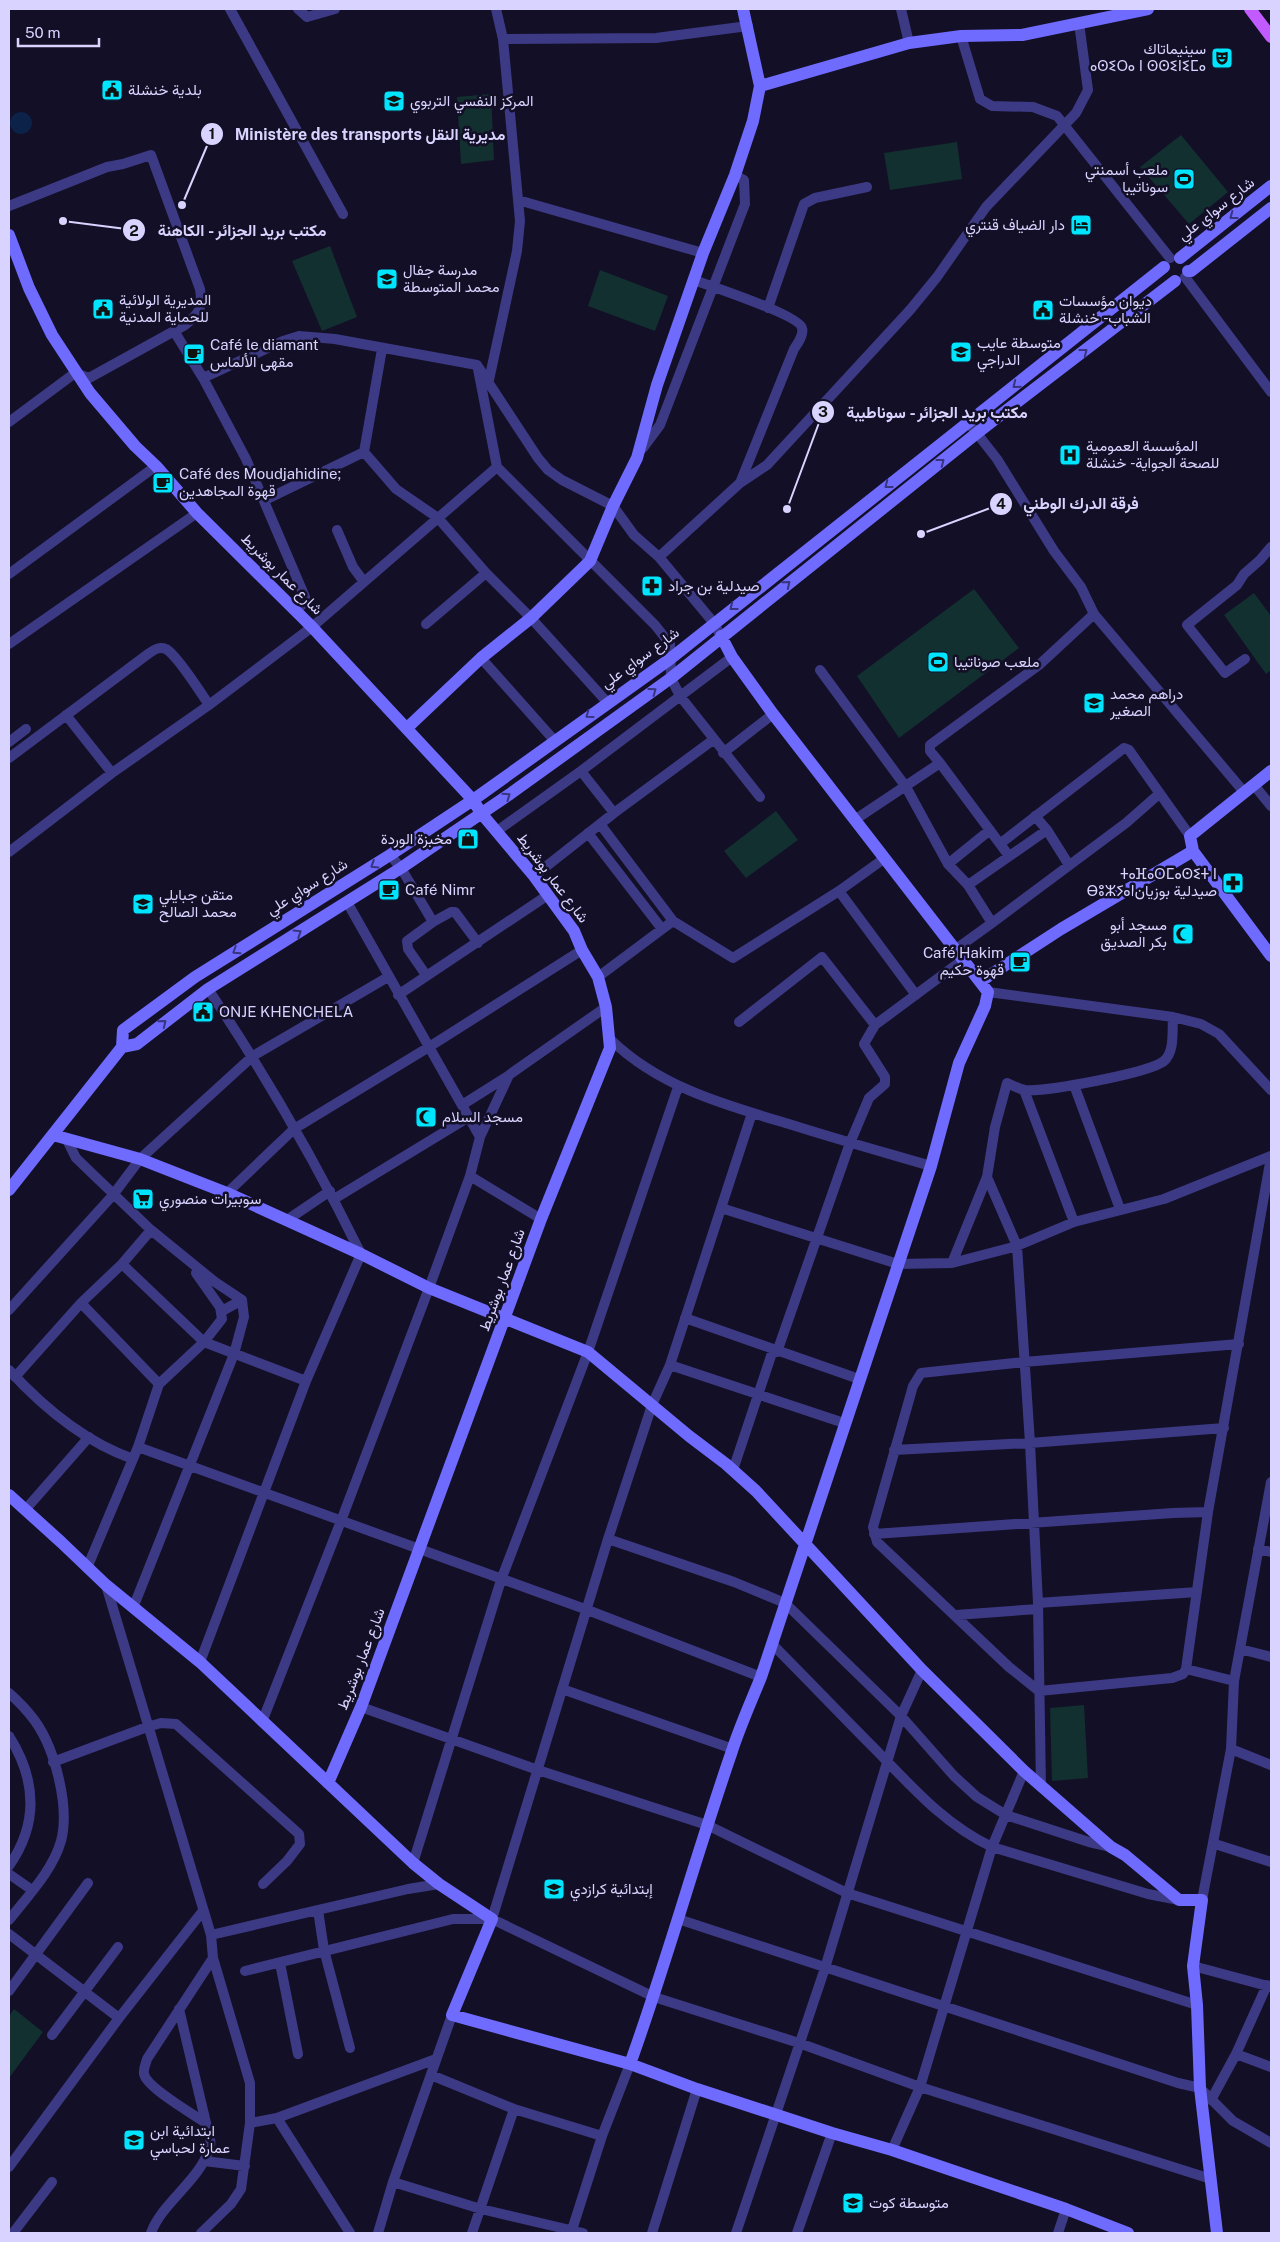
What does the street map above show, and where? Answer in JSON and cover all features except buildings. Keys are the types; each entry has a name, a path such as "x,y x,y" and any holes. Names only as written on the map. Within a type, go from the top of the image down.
{"main road":[{"path":"1250,9 1271,37"}],"street":[{"path":"230,9 343,214"},
{"path":"298,9 303,16 307,17 335,9"},
{"path":"489,380 517,251 520,221 504,39 496,9"},
{"path":"637,458 657,385 703,253 735,175 753,121 760,86 743,9"},
{"path":"901,9 909,44"},
{"path":"760,86 909,44 961,36 1022,35 1148,9"},
{"path":"659,557 740,483 767,465 847,377 871,354 937,277 986,207 1076,113 1088,90 1079,23"},
{"path":"504,39 656,38 748,26"},
{"path":"961,36 980,99 992,106 1033,107 1057,116 1171,261 1186,262 1182,276"},
{"path":"9,206 107,167 124,164 151,155 200,288 202,302 195,317 174,331 89,378 75,373 9,422"},
{"path":"407,728 481,658 531,618 590,561 613,506 637,458 649,438 660,426 745,204 744,180 735,175"},
{"name":"شارع سواي علي","path":"9,1190 15,1175 53,1135 122,1047 123,1030 195,977 390,855 473,800 607,702 670,659 713,622 1171,261 1271,186"},
{"path":"768,308 804,204 815,198 867,187"},
{"path":"518,200 703,253"},
{"path":"122,1047 137,1044 208,989 401,868 481,814 670,678 977,433 1271,208"},
{"name":"شارع عمار بوشريط","path":"9,235 43,318 75,373 135,446 156,466 198,513 312,627 473,800 481,814 534,876 574,931 582,950 598,977 606,1007 610,1048 541,1219 361,1707 328,1783"},
{"path":"1171,261 1166,276 1182,276"},
{"path":"1182,276 1271,392"},
{"path":"694,280 768,308 799,322 803,329 740,483"},
{"path":"174,331 246,459 265,500 304,597 302,605 295,610"},
{"path":"202,378 283,340 299,336 335,338 382,349 477,365 489,380 538,458 548,470 576,488 613,506 634,535 659,557 713,622 732,657 773,714 985,987 985,1006 959,1063 931,1166 844,1423 806,1546 761,1677 733,1749 707,1825 654,1997 602,2136 571,2231"},
{"path":"364,452 382,349"},
{"path":"477,365 497,467 655,625 670,644 670,678 680,696 723,753 760,797"},
{"path":"968,422 997,459 1054,551 1081,587 1094,614 1249,788 1271,806"},
{"path":"265,500 364,452"},
{"path":"364,452 396,489 438,518 486,573 531,618 607,702"},
{"path":"9,574 156,466"},
{"path":"9,852 112,773 209,705 312,627 497,467"},
{"path":"9,644 198,513"},
{"path":"338,530 353,567 364,582"},
{"path":"812,544 821,556"},
{"path":"1246,659 1230,672 1225,673 1187,625 1237,585 1244,574 1271,548"},
{"path":"426,624 486,573"},
{"path":"1009,856 930,751 930,745 1039,665 1094,614"},
{"path":"9,758 148,654 160,648 169,651 209,705"},
{"path":"497,831 581,771 732,657"},
{"path":"481,658 554,740"},
{"path":"820,670 906,787 948,864 968,885 992,923"},
{"path":"723,753 773,714"},
{"path":"66,716 112,773"},
{"path":"9,742 26,729"},
{"path":"534,876 614,813 713,740"},
{"path":"1001,843 1124,748 1129,750 1190,836 1193,851 1271,956"},
{"path":"856,819 940,763"},
{"path":"581,771 614,813"},
{"path":"1190,836 1271,771"},
{"path":"733,1470 758,1394 817,1239 850,1143 869,1098 885,1084 885,1077 864,1044 875,1025 916,994 992,923 1126,823 1159,794"},
{"path":"1036,816 1069,865"},
{"path":"600,824 674,921 733,958 839,891 885,858"},
{"path":"948,864 990,830"},
{"path":"968,885 1047,830"},
{"path":"588,834 662,929"},
{"path":"985,987 1061,929 1193,851"},
{"path":"390,855 401,868 433,922"},
{"path":"839,891 916,994"},
{"path":"398,995 548,896"},
{"path":"347,902 480,1137"},
{"path":"426,975 408,949 407,941 433,922 451,912 455,912 478,943"},
{"path":"598,977 674,921"},
{"path":"227,1193 294,1129 429,1047 582,950"},
{"path":"738,1022 822,957 875,1025"},
{"path":"9,1310 113,1195 140,1159 253,1056 388,977"},
{"path":"985,987 1173,1017 1201,1024 1219,1034 1271,1090"},
{"path":"200,1662 306,1381 361,1254 332,1195 253,1056 208,989"},
{"path":"462,1104 509,1076 606,1007"},
{"path":"952,1263 987,1177 995,1127 1007,1083 1024,1090 1074,1085 1149,1069 1164,1061 1170,1054 1173,1017"},
{"path":"610,1039 628,1057 678,1087 752,1113 931,1166"},
{"path":"262,1722 342,1521 429,1288 470,1176 480,1137 509,1076"},
{"path":"1074,1085 1120,1209"},
{"path":"413,1863 501,1580 588,1352 678,1087"},
{"path":"1024,1090 1074,1222"},
{"path":"378,2233 392,2182 436,2059 492,1919 585,1609 652,1405 670,1365 752,1113"},
{"path":"287,1220 469,1118"},
{"path":"53,1135 140,1159 227,1193 361,1254 429,1288 588,1352 733,1470 762,1497 922,1670 1024,1771 1111,1847 1125,1855 1179,1900"},
{"path":"67,1140 76,1158 151,1230 181,1255 242,1300 244,1317 234,1354 133,1608"},
{"path":"721,1208 898,1264 952,1263 1017,1246 1074,1222 1164,1199 1271,1157"},
{"path":"1239,1344 1024,1362 921,1373 914,1386 875,1519 874,1534 877,1542 1003,1661 1039,1691 1172,1678 1183,1674 1186,1669 1208,1512 1239,1344 1271,1157"},
{"path":"470,1176 541,1219"},
{"path":"987,1177 1017,1246 1030,1443 1038,1606 1041,1787"},
{"path":"133,1459 110,1451 71,1426 12,1373 122,1264 151,1230"},
{"path":"87,1568 138,1447 159,1384 204,1342 222,1319 222,1312 206,1284 181,1255"},
{"path":"122,1264 204,1342 306,1381"},
{"path":"222,1312 242,1300"},
{"path":"81,1303 159,1384"},
{"path":"685,1318 859,1379"},
{"path":"670,1365 844,1423"},
{"path":"894,1450 1030,1443 1224,1428"},
{"path":"26,1510 89,1437"},
{"path":"138,1447 585,1609 761,1677"},
{"path":"1217,2233 1200,2088 1197,2005 1193,1966 1202,1900 1215,1844 1231,1749 1234,1681 1271,1482"},
{"path":"9,1495 106,1585 200,1662 413,1863 439,1884 492,1919 654,1997 799,2043 920,2087 1211,2179"},
{"path":"874,1534 1173,1512 1208,1512"},
{"path":"608,1539 734,1582 785,1603 901,1716 967,1789 987,1804 1006,1815 1089,1842 1111,1847"},
{"path":"1258,1549 1271,1552"},
{"path":"106,1585 202,1912 211,1935 213,1958 250,2083 250,2122 241,2189 231,2204 202,2233"},
{"path":"956,1615 1197,1592"},
{"path":"772,1644 887,1762 947,1820 972,1838 992,1847 1148,1894 1179,1900 1202,1900"},
{"path":"1240,1649 1271,1657"},
{"path":"1186,1669 1234,1681"},
{"path":"736,2233 826,1968 901,1716 922,1670"},
{"path":"562,1689 733,1749"},
{"path":"9,1693 35,1721 46,1742 62,1794 64,1817 62,1836 52,1860 9,1920"},
{"path":"361,1707 538,1770 707,1825 847,1893 1197,2005"},
{"path":"53,1762 147,1727 161,1723 176,1724 300,1834 300,1844 287,1861 263,1884"},
{"path":"9,1736 22,1759 31,1793 26,1835 9,1866"},
{"path":"1231,1749 1271,1765"},
{"path":"892,2150 920,2087 992,1847 1024,1771"},
{"path":"1215,1844 1271,1862"},
{"path":"9,1874 32,1890"},
{"path":"9,1992 88,1883"},
{"path":"211,1935 408,1889 439,1884"},
{"path":"318,1910 324,1950 350,2048"},
{"path":"10,2164 119,2018 202,1912"},
{"path":"244,1971 453,1919 492,1919"},
{"path":"678,1919 1178,2083 1200,2088 1234,2121 1271,2143"},
{"path":"9,1934 119,2018"},
{"path":"52,2035 118,1947"},
{"path":"206,2123 151,2085 144,2075 147,2058 213,1958"},
{"path":"280,1963 298,2054"},
{"path":"1193,1966 1269,1986 1211,2100"},
{"path":"151,2233 157,2221 204,2161 211,2144 179,2009"},
{"path":"452,2015 630,2064 697,2089 832,2133 892,2150 1066,2209 1128,2233"},
{"path":"1236,2054 1271,2067"},
{"path":"250,2122 277,2118 436,2059"},
{"path":"431,2075 514,2109 602,2136"},
{"path":"652,2233 697,2089"},
{"path":"472,2233 514,2109"},
{"path":"277,2118 350,2233"},
{"path":"797,2233 832,2133"},
{"path":"204,2161 245,2166"},
{"path":"13,2233 52,2182"},
{"path":"392,2182 481,2209 583,2233"},
{"path":"1058,2233 1066,2209"}],"green space":[{"path":"491,94 494,160 461,164 457,97"},
{"name":"ملعب أسمنتي سوناتيبا","path":"1181,135 1228,192 1189,224 1140,167"},
{"path":"957,142 962,179 890,190 884,153"},
{"path":"330,246 357,317 322,331 292,261"},
{"path":"600,270 668,296 655,331 588,306"},
{"name":"ملعب صوناتيبا","path":"974,589 1019,648 899,738 857,676"},
{"path":"1254,593 1271,616 1271,670 1266,674 1224,615"},
{"path":"776,811 798,840 746,878 724,851"},
{"path":"1084,1705 1088,1778 1052,1781 1050,1708"},
{"path":"14,2009 43,2032 9,2078 9,2016"}],"water":[{"path":"21,112 29,115 32,123 29,131 21,134 13,131 10,123 13,115"}],"place":[{"name":"سينيماتاك ⴰⵙⵉⵔⴰ ⵏ ⵙⵙⵉⵏⵉⵎⴰ","path":"1222,58"},
{"name":"بلدية خنشلة","path":"112,90"},
{"name":"المركز النفسي التربوي","path":"394,101"},
{"name":"ملعب أسمنتي سوناتيبا","path":"1184,179"},
{"name":"Ministère des transports مديرية النقل","path":"182,205"},
{"name":"مكتب بريد الجزائر - الكاهنة","path":"63,221"},
{"name":"دار الضياف قنتري","path":"1081,225"},
{"name":"مدرسة جفال محمد المتوسطة","path":"387,279"},
{"name":"المديرية الولائية للحماية المدنية","path":"103,309"},
{"name":"ديوان مؤسسات الشباب - خنشلة","path":"1043,310"},
{"name":"متوسطة عايب الدراجي","path":"961,352"},
{"name":"Café le diamant مقهى الألماس","path":"194,354"},
{"name":"المؤسسة العمومية للصحة الجواية - خنشلة","path":"1070,455"},
{"name":"Café des Moudjahidine; قهوة المجاهدين","path":"163,483"},
{"name":"مكتب بريد الجزائر - سوناطيبة","path":"787,509"},
{"name":"فرقة الدرك الوطني","path":"921,534"},
{"name":"صيدلية بن جراد","path":"652,586"},
{"name":"ملعب صوناتيبا","path":"938,662"},
{"name":"دراهم محمد الصغير","path":"1094,703"},
{"name":"مخبزة الوردة","path":"468,839"},
{"name":"ⵜⴰⴼⴰⵔⵎⴰⵙⵉⵜ ⵏ ⴱⵓⵣⵢⴰⵏصيدلية بوزيان","path":"1233,883"},
{"name":"Café Nimr","path":"389,890"},
{"name":"متقن جبايلي محمد الصالح","path":"143,904"},
{"name":"مسجد أبو بكر الصديق","path":"1183,934"},
{"name":"Café Hakim قهوة حكيم","path":"1020,962"},
{"name":"ONJE KHENCHELA","path":"203,1012"},
{"name":"مسجد السلام","path":"426,1117"},
{"name":"سوبيرات منصوري","path":"143,1199"},
{"name":"إبتدائية كرازدي","path":"554,1889"},
{"name":"ابتدائية ابن عمارة لحباسي","path":"134,2140"},
{"name":"متوسطة كوت","path":"853,2203"}]}
